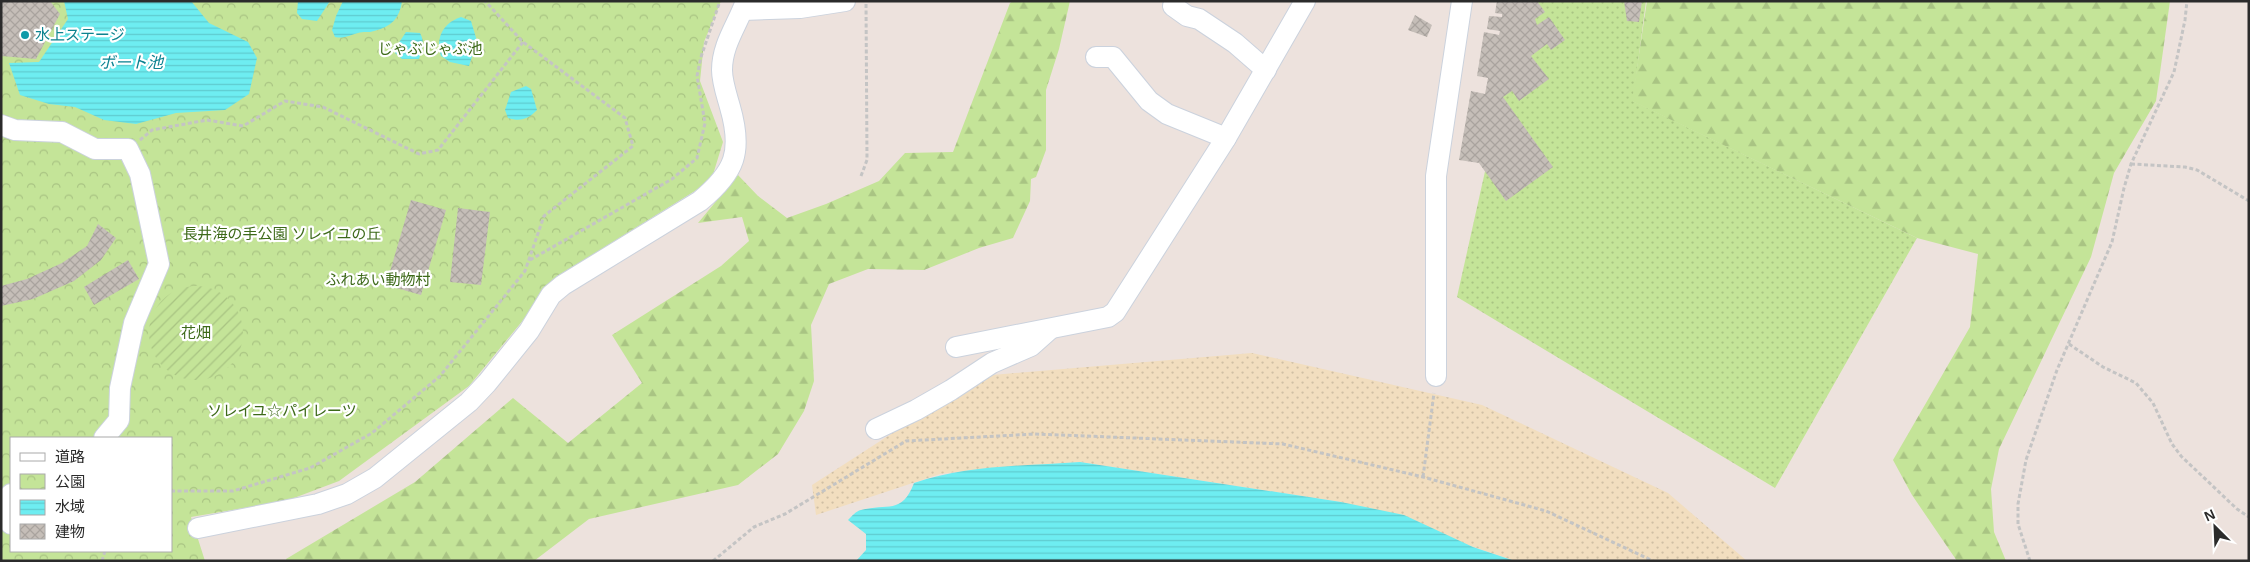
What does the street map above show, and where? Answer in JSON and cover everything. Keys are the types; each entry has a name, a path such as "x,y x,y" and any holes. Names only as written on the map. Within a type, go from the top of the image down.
{"street":[{"path":"198,528 318,504 347,494 375,478 469,402 529,331 551,295 563,284 700,202 718,186 730,169 736,150 737,131 722,72 723,55 744,5 800,8 845,1"},
{"path":"956,347 1108,317 1116,312 1226,138 1306,1"},
{"path":"1436,376 1436,176 1462,1"},
{"path":"1173,6 1187,16 1199,19 1235,43 1266,70"},
{"path":"1096,57 1113,57 1149,101 1167,114 1226,138"},
{"path":"1,125 15,130 62,132 95,149 128,149 140,174 159,264 134,323 120,388 119,420 105,437"},
{"path":"876,429 951,390 992,363 1031,346 1050,328"},
{"path":"10,495 4,506 6,519 10,523"}],"path":[{"path":"172,491 233,491 310,468 372,432 440,376 525,271 544,216 632,146 625,118 523,42 486,1"},
{"path":"529,260 672,180 697,158 705,122 697,76 701,57 720,1"},
{"path":"860,176 867,160 866,1"},
{"path":"2030,561 2018,524 2018,504 2026,460 2054,377 2112,242 2131,164 2174,72 2187,1"},
{"path":"128,149 152,130 207,120 243,126 285,101 323,107 419,154 438,150 523,42"},
{"path":"2131,164 2178,166 2197,170 2249,201"},
{"path":"2069,344 2103,367 2136,384 2152,404 2172,444 2182,456 2237,509 2249,517"},
{"path":"1424,477 1436,376"},
{"path":"713,561 754,527 785,514 906,441 1035,434 1283,444 1424,477 1546,511 1653,561"}],"green space":[{"name":"長井海の手公園 ソレイユの丘","path":"1,1 721,1 704,42 700,81 723,142 711,181 605,247 538,302 469,386 339,481 286,501 191,517 205,561 1,561"},
{"path":"1013,1 1070,1 1059,49 1046,90 1046,150 1036,177 1031,179 1030,201 1013,238 979,248 924,270 868,269 829,284 811,325 814,381 804,411 778,454 738,485 589,519 534,561 287,561 286,559 415,482 513,398 568,443 642,383 612,335 721,266 749,241 742,217 698,223 738,175 758,196 787,218 826,204 879,181 905,153 953,152 1010,3"},
{"path":"1523,1 1646,1 1633,101 1917,238 1775,488 1457,297"},
{"path":"1647,1 2170,1 2156,101 2114,173 2091,257 1999,449 1991,489 1994,532 2006,561 1957,561 1912,495 1893,460 1970,327 1978,254 1917,238 1632,101"},
{"name":"花畑","path":"196,286 214,290 229,300 239,315 243,333 239,351 229,366 214,376 196,380 178,376 163,366 153,351 149,333 153,315 163,300 178,290"}],"sand":[{"path":"1252,353 1482,405 1668,493 1747,561 1515,561 1341,502 1080,462 940,474 816,515 812,485 981,376"}],"water":[{"name":"ボート池","path":"64,1 191,1 209,23 248,42 257,58 249,94 225,110 176,113 136,124 104,120 75,107 49,104 20,95 9,63 39,62 68,19"},
{"path":"298,1 330,1 317,21 302,19 297,13"},
{"path":"343,1 402,1 397,17 385,27 372,32 360,32 344,37 335,37 332,30"},
{"path":"461,17 471,21 477,41 469,66 450,62 441,56 439,49 440,37 445,27"},
{"path":"406,32 420,33 422,36 423,43 419,59 402,59 395,53 396,47"},
{"path":"526,86 531,89 537,110 524,119 508,118 505,110 511,92"},
{"path":"1080,462 1341,502 1404,515 1473,547 1515,561 856,561 866,550 866,534 848,520 859,511 899,504 909,493 914,483 934,477 975,470"}],"building":[{"name":"水上ステージ","path":"1,1 50,1 60,14 36,59 1,56"},
{"path":"1497,1 1537,1 1545,12 1535,19 1537,25 1549,17 1565,40 1551,50 1547,44 1531,56 1549,79 1519,101 1512,91 1503,97 1553,167 1506,201 1479,163 1459,160 1471,91 1485,94 1488,78 1477,76 1484,32 1499,35 1500,31 1487,29 1489,16 1502,17 1502,14 1495,13"},
{"path":"1624,1 1642,1 1639,22 1627,21"},
{"path":"1415,15 1432,25 1427,37 1408,30"},
{"path":"411,200 446,210 421,295 386,285"},
{"path":"458,208 490,212 481,285 450,282"},
{"path":"98,224 116,238 101,260 74,281 33,299 1,306 1,286 27,279 62,263 87,246"},
{"path":"128,260 139,279 94,305 84,287"}],"place":[{"name":"水上ステージ","path":"25,35"}],"park label":[{"name":"じゃぶじゃぶ池","path":"430,49"},
{"name":"ふれあい動物村","path":"378,280"},
{"name":"ソレイユ☆パイレーツ","path":"282,411"}]}
